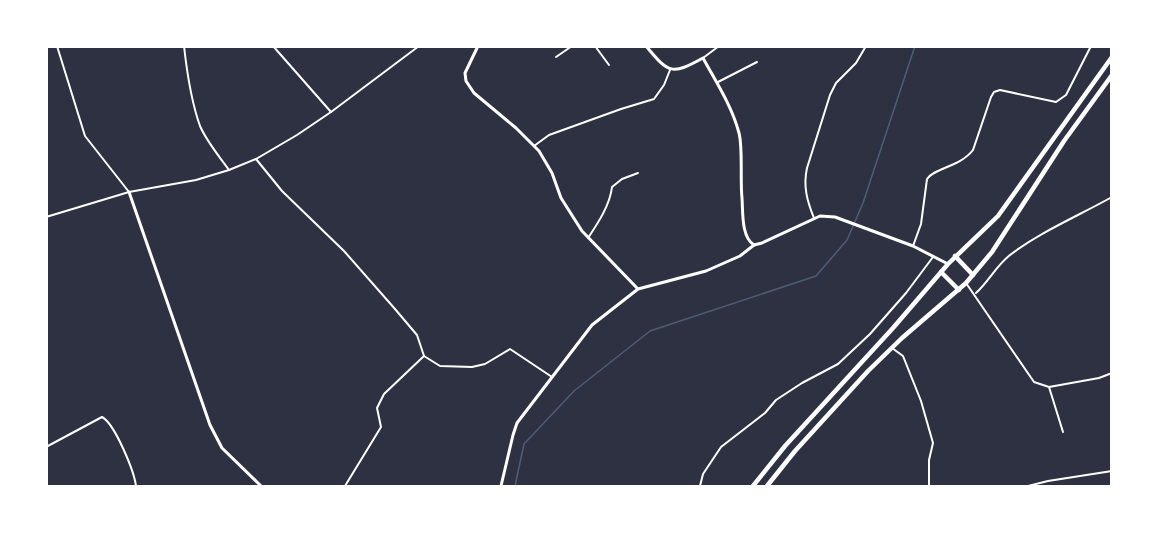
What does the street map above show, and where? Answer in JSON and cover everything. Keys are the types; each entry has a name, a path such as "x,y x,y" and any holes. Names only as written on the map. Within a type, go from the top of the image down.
{"highway":[{"path":"753,486 792,438 893,328 955,256 998,216 1112,57"},
{"path":"767,486 829,412 892,348 973,275 1011,225 1064,141 1112,75"},
{"path":"955,256 973,275"},
{"path":"941,272 959,290"}],"street":[{"path":"57,46 85,135 129,192 210,425 222,448 261,486"},
{"path":"184,46 189,84 201,127 229,170"},
{"path":"273,46 331,112"},
{"path":"410,46 413,51"},
{"path":"46,217 129,192 196,180 256,159 331,112 419,46"},
{"path":"478,46 465,73 466,81 474,93 534,146 552,173 561,198 582,231 638,289"},
{"path":"556,57 572,46"},
{"path":"595,46 609,65"},
{"path":"646,46 659,62 670,70 681,70 719,46"},
{"path":"814,219 806,198 807,168 830,95 836,83 856,63 866,46"},
{"path":"913,246 921,224 927,179 930,174 958,163 973,150 994,92 1000,90 1056,102 1066,95 1090,46"},
{"path":"703,58 718,82 739,134 745,232 749,242 753,245"},
{"path":"718,82 758,62"},
{"path":"534,146 549,135 654,99 664,85 670,70"},
{"path":"256,159 282,192 344,251 417,334 424,357 440,366 472,367 485,364 510,349 552,377"},
{"path":"588,238 598,223 612,193 612,187 622,178 638,173"},
{"path":"975,293 986,284 998,266 1026,244 1112,197"},
{"path":"501,486 517,423 592,325 638,289 706,271 740,256 753,245 820,216 835,217 913,246 948,264"},
{"path":"700,486 703,474 721,447 765,413 776,400 838,364 870,334 906,293 933,257"},
{"path":"966,283 1034,382 1048,387 1099,378 1112,372"},
{"path":"892,348 903,356 921,401 933,442 929,460 929,486"},
{"path":"345,486 381,427 377,408 384,394 424,357"},
{"path":"1048,387 1063,432"},
{"path":"46,447 102,417 115,432 136,486"},
{"path":"1028,486 1112,471"}],"waterway":[{"path":"515,486 524,444 574,391 650,331 816,276 847,240 863,203 915,46"}]}
